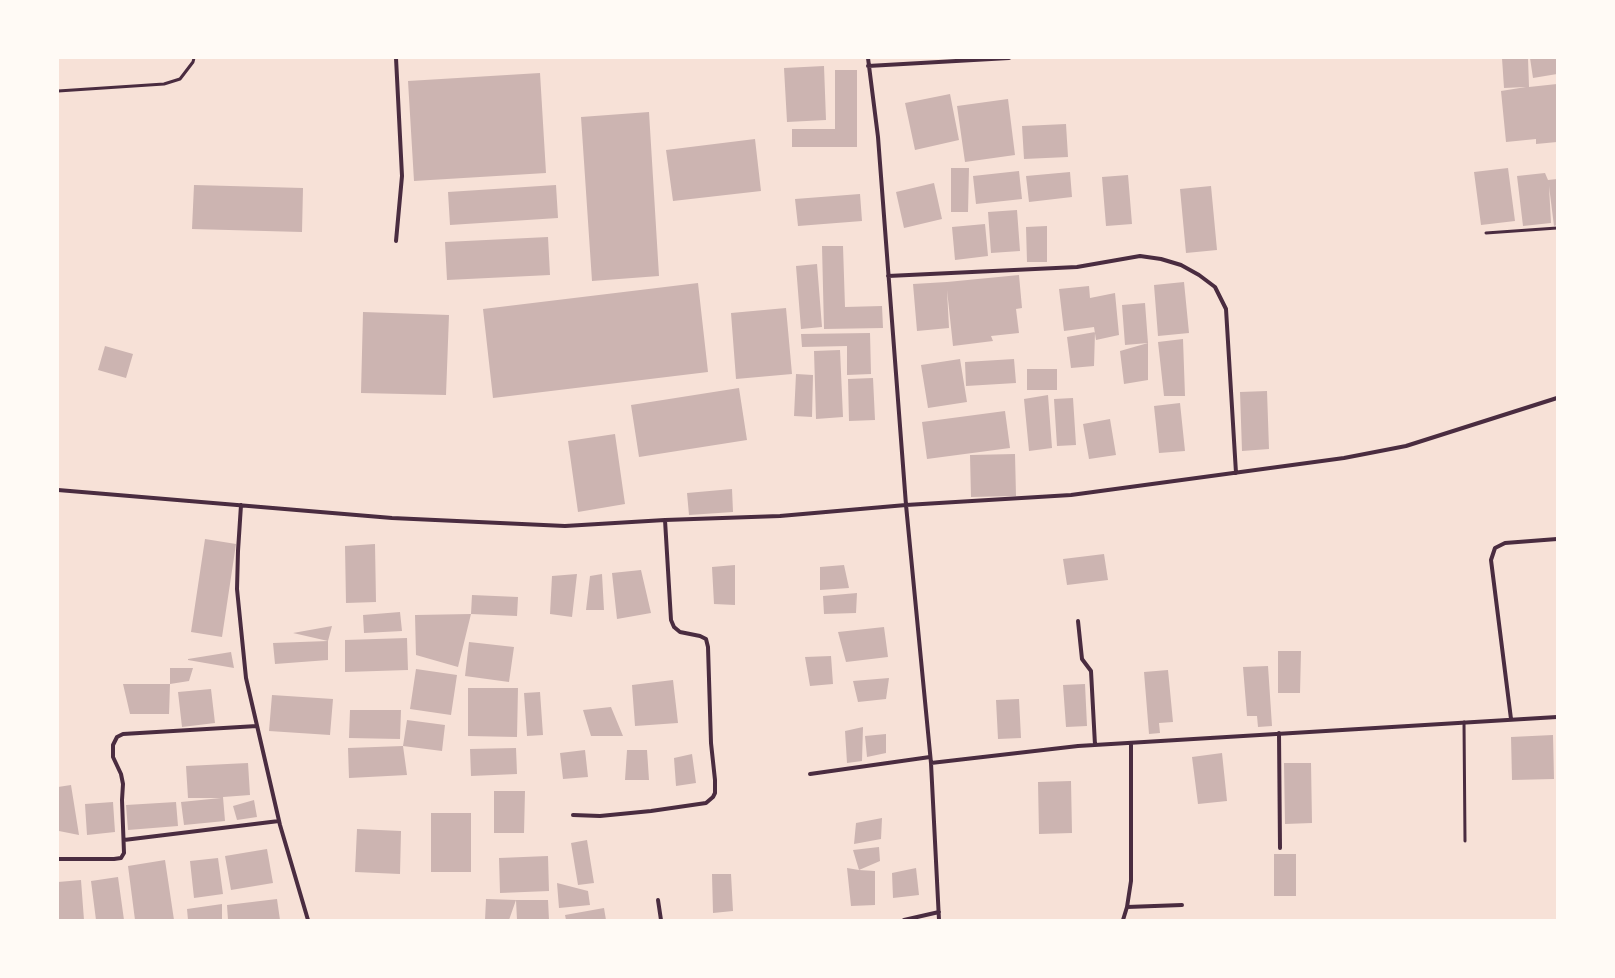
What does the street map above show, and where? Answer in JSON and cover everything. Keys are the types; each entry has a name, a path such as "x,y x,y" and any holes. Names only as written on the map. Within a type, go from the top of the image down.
{"street":[{"path":"396,58 402,176 396,241"},
{"path":"868,58 878,137 906,504 931,763 939,920"},
{"path":"868,66 1008,58"},
{"path":"888,276 1077,267 1140,256 1160,259 1181,265 1199,275 1215,287 1226,309 1236,473"},
{"path":"58,490 392,518 565,526 665,520 780,516 906,504 1071,495 1344,458 1406,446 1557,398"},
{"path":"241,505 237,589 246,678 279,821 308,920"},
{"path":"573,816 600,816 643,812 706,803 713,797 715,780 711,743 708,647 706,639 700,636 680,632 674,627 671,620 665,520"},
{"path":"1511,719 1491,560 1495,548 1505,543 1557,539"},
{"path":"1078,621 1082,659 1091,671 1095,745"},
{"path":"931,763 1095,745 1557,717"},
{"path":"58,859 114,859 120,858 124,853 122,800 123,784 121,774 113,757 113,745 117,737 123,734 257,726"},
{"path":"1279,734 1280,848"},
{"path":"1122,920 1127,907 1131,881 1131,744"},
{"path":"810,774 930,757"},
{"path":"124,840 279,821"},
{"path":"658,900 661,920"},
{"path":"1127,907 1182,905"},
{"path":"904,920 939,912"}],"lane":[{"path":"58,91 164,84 180,78 193,62 194,58"},
{"path":"1486,233 1557,228"},
{"path":"1464,722 1465,841"}],"building":[{"path":"1502,58 1528,58 1529,87 1557,84 1557,142 1536,144 1536,139 1506,142 1501,91 1526,87 1504,88"},
{"path":"1530,58 1557,58 1557,74 1533,78"},
{"path":"824,66 826,120 787,122 784,68"},
{"path":"835,70 857,70 857,147 792,147 792,129 835,129"},
{"path":"540,73 546,173 414,181 408,81"},
{"path":"950,94 959,140 915,150 905,103"},
{"path":"1008,99 1015,155 965,162 957,106"},
{"path":"649,112 659,276 592,281 581,117"},
{"path":"1066,124 1068,157 1024,159 1022,126"},
{"path":"755,139 761,191 673,201 666,150"},
{"path":"951,168 969,168 968,212 951,212"},
{"path":"1508,168 1515,221 1481,225 1474,172"},
{"path":"1019,171 1022,199 976,204 973,176"},
{"path":"1070,172 1072,197 1029,202 1026,176"},
{"path":"1545,173 1548,180 1557,179 1557,225 1554,226 1549,186 1551,223 1523,226 1517,176"},
{"path":"1128,175 1132,224 1106,226 1102,177"},
{"path":"934,183 942,219 904,228 896,192"},
{"path":"194,185 303,188 302,232 192,229"},
{"path":"556,185 558,218 450,225 448,192"},
{"path":"1211,186 1217,250 1186,253 1180,189"},
{"path":"860,194 862,221 798,226 795,199"},
{"path":"1017,210 1020,251 991,253 988,212"},
{"path":"985,224 988,256 955,260 952,227"},
{"path":"1047,226 1047,262 1027,262 1026,227"},
{"path":"548,237 550,275 447,280 445,242"},
{"path":"822,246 843,246 845,307 882,306 883,328 824,329"},
{"path":"817,264 822,327 801,329 796,266"},
{"path":"1019,275 1022,308 1016,309 1019,333 991,336 993,341 953,346 947,290 949,328 917,331 913,284"},
{"path":"1184,282 1189,333 1158,336 1154,285"},
{"path":"698,283 708,372 493,398 483,309"},
{"path":"1089,286 1090,298 1115,293 1119,335 1096,340 1094,327 1064,331 1059,289"},
{"path":"1145,303 1148,343 1125,345 1122,305"},
{"path":"786,308 792,374 736,379 731,313"},
{"path":"363,312 449,315 446,395 361,393"},
{"path":"1095,332 1094,366 1071,368 1067,337"},
{"path":"870,333 871,374 847,375 847,346 802,347 801,334"},
{"path":"1183,339 1185,396 1164,396 1158,342"},
{"path":"1148,343 1148,380 1124,384 1120,351"},
{"path":"105,346 133,354 126,378 98,370"},
{"path":"840,350 843,417 816,419 814,351"},
{"path":"960,359 967,402 928,408 921,365"},
{"path":"1014,359 1016,383 966,386 965,362"},
{"path":"1027,369 1057,369 1057,390 1027,390"},
{"path":"796,374 813,375 812,417 794,416"},
{"path":"873,378 875,420 849,421 848,379"},
{"path":"739,388 747,440 639,457 631,405"},
{"path":"1267,391 1269,449 1242,451 1240,392"},
{"path":"1048,395 1052,448 1029,451 1024,399"},
{"path":"1073,398 1076,445 1057,446 1054,399"},
{"path":"1180,403 1185,451 1159,453 1154,406"},
{"path":"1005,411 1010,448 927,459 922,422"},
{"path":"1110,419 1116,455 1089,459 1083,424"},
{"path":"615,434 625,504 578,512 568,441"},
{"path":"1015,454 1016,496 971,497 970,455"},
{"path":"732,489 733,512 689,515 687,493"},
{"path":"205,539 236,544 222,637 191,632"},
{"path":"375,544 376,602 346,603 345,546"},
{"path":"1104,554 1108,580 1067,585 1063,559"},
{"path":"735,565 735,605 714,604 712,567"},
{"path":"844,565 849,588 820,590 820,567"},
{"path":"641,570 651,613 617,619 612,573"},
{"path":"577,574 572,617 550,614 552,576"},
{"path":"602,574 604,610 586,610 590,576"},
{"path":"857,593 856,613 824,614 823,596"},
{"path":"472,595 518,597 517,616 471,614"},
{"path":"400,612 402,631 364,633 363,615"},
{"path":"471,614 458,667 416,655 415,615"},
{"path":"332,626 328,641 293,633"},
{"path":"884,627 888,657 846,662 838,632"},
{"path":"407,638 408,670 345,672 345,640"},
{"path":"328,641 328,660 275,664 273,643"},
{"path":"469,642 514,647 509,682 465,676"},
{"path":"1278,651 1301,651 1300,693 1278,693"},
{"path":"231,652 234,668 188,660 188,659"},
{"path":"831,656 833,684 810,686 805,657"},
{"path":"1268,666 1272,726 1258,727 1257,716 1247,716 1243,667"},
{"path":"170,668 193,668 189,681 170,684"},
{"path":"416,669 457,675 451,715 410,709"},
{"path":"1168,670 1173,722 1159,723 1160,733 1149,734 1144,672"},
{"path":"889,678 886,699 858,702 853,681"},
{"path":"673,680 678,723 635,726 632,685"},
{"path":"123,684 170,684 169,714 130,714"},
{"path":"1085,684 1087,726 1066,727 1063,685"},
{"path":"468,688 518,688 517,737 468,736"},
{"path":"211,689 215,723 182,727 178,692"},
{"path":"540,692 543,735 527,736 524,693"},
{"path":"272,695 333,699 330,735 269,731"},
{"path":"1019,699 1021,738 998,739 996,700"},
{"path":"611,707 623,736 591,736 583,710"},
{"path":"350,710 401,710 400,739 349,738"},
{"path":"407,720 445,725 442,751 403,746"},
{"path":"863,727 862,761 847,763 845,731"},
{"path":"886,734 886,753 867,757 865,736"},
{"path":"1553,735 1554,779 1512,780 1511,737"},
{"path":"403,746 407,775 349,778 348,748"},
{"path":"516,748 517,774 471,776 470,749"},
{"path":"585,750 588,777 563,779 560,753"},
{"path":"627,750 647,750 649,780 625,780"},
{"path":"1222,753 1227,801 1198,804 1192,757"},
{"path":"692,754 696,783 676,786 674,758"},
{"path":"248,763 250,795 223,797 225,821 184,825 181,802 221,798 188,798 186,766"},
{"path":"1284,763 1311,763 1312,823 1285,824"},
{"path":"1071,781 1072,833 1039,834 1038,782"},
{"path":"71,785 79,835 59,831 58,787"},
{"path":"494,791 525,791 524,833 494,833"},
{"path":"254,800 257,817 237,820 233,806"},
{"path":"113,802 115,832 87,835 85,804"},
{"path":"176,802 178,826 128,830 126,805"},
{"path":"431,813 471,813 471,872 431,872"},
{"path":"882,818 881,839 854,844 856,823"},
{"path":"357,829 401,831 400,874 355,872"},
{"path":"587,840 594,883 578,885 571,843"},
{"path":"879,847 880,861 859,870 853,850"},
{"path":"267,849 273,883 231,890 225,856"},
{"path":"1274,854 1296,854 1296,896 1274,896"},
{"path":"548,856 549,891 500,893 499,858"},
{"path":"218,858 223,894 194,898 190,861"},
{"path":"165,860 174,920 135,920 128,866"},
{"path":"847,868 875,871 875,905 851,906"},
{"path":"916,868 919,895 893,898 892,873"},
{"path":"712,874 731,874 733,911 713,913"},
{"path":"118,877 124,920 96,920 91,881"},
{"path":"81,880 84,920 58,920 58,882"},
{"path":"557,883 588,891 590,905 559,908"},
{"path":"277,899 280,920 228,920 227,905"},
{"path":"486,899 516,900 509,920 485,920"},
{"path":"516,900 548,900 549,920 517,920"},
{"path":"222,904 222,920 188,920 187,909"},
{"path":"604,908 606,920 566,920 565,915"}]}
